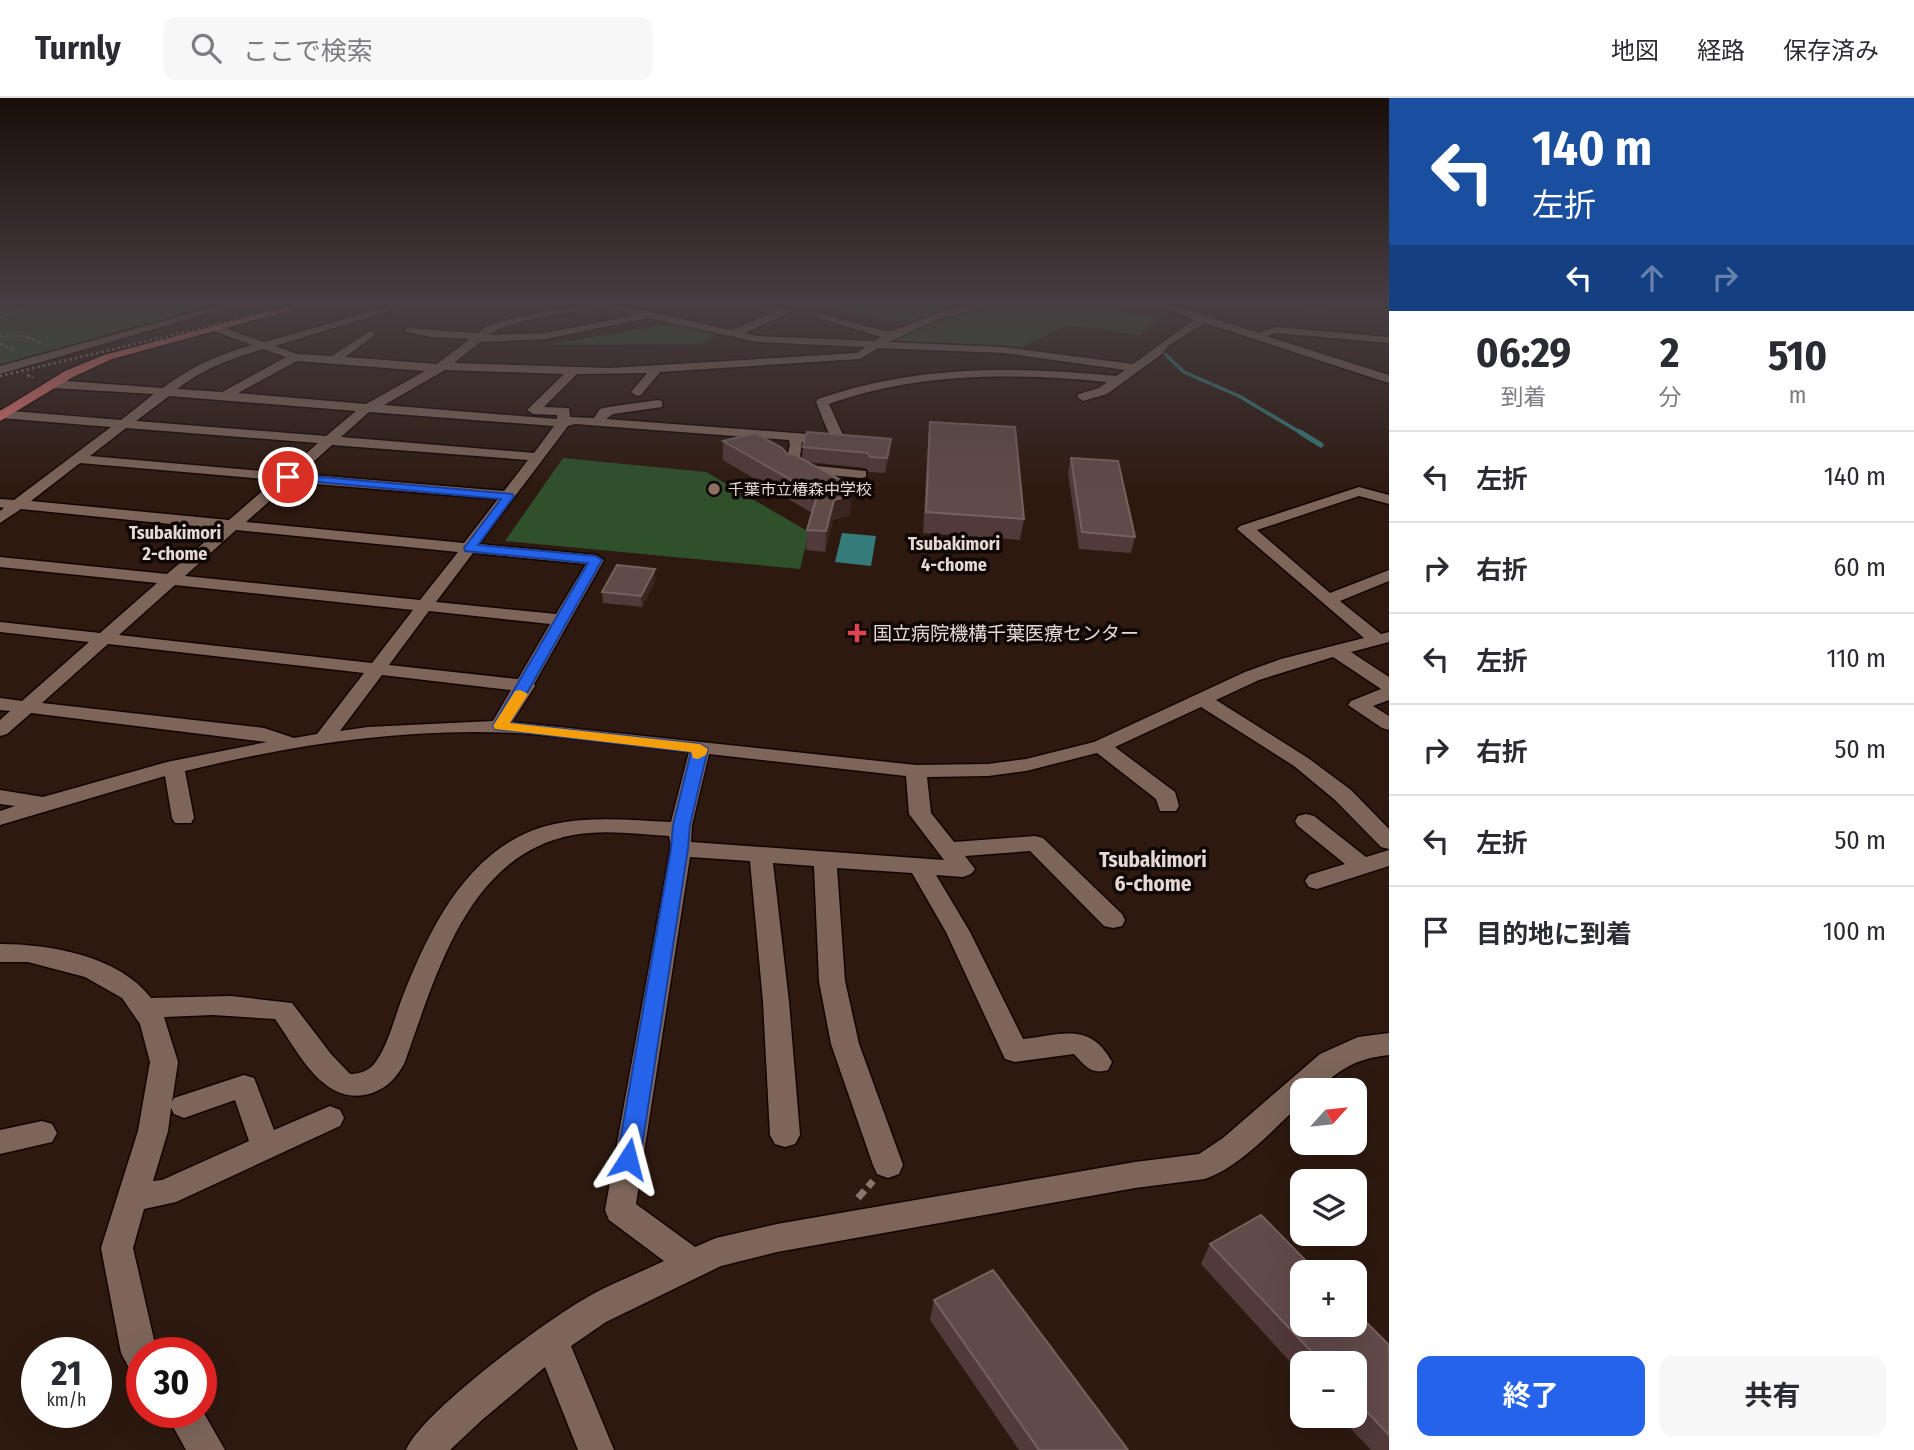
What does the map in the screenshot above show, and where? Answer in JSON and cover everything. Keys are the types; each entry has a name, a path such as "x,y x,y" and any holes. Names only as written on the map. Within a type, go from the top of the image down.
{"highway":[{"path":"1,413 45,376 69,367"},
{"path":"45,376 74,367"}],"street":[{"path":"0,518 163,391 200,367"},
{"path":"226,395 277,367"},
{"path":"0,730 366,408 376,405 440,367"},
{"path":"442,367 573,372 687,367"},
{"path":"1122,367 1134,369"},
{"path":"1083,397 1103,391 1137,367"},
{"path":"1353,367 1389,379"},
{"path":"637,392 657,369"},
{"path":"324,739 379,670 563,423 564,411 533,410 573,372"},
{"path":"0,383 45,376 163,391 366,408 563,423 575,420 794,437 837,437 822,401 892,381 967,374 1072,374 1118,380"},
{"path":"597,422 605,412 658,404"},
{"path":"1,413 538,457"},
{"path":"794,437 797,445 791,468 861,474"},
{"path":"77,459 508,496"},
{"path":"1383,639 1328,600 1271,548 1245,529 1359,491 1389,500"},
{"path":"0,503 596,560 526,686 500,726"},
{"path":"0,562 562,620"},
{"path":"1328,600 1389,575"},
{"path":"0,626 526,686"},
{"path":"0,818 174,766 291,744 368,733 500,726 916,771 988,770 1026,765 1101,746 1252,676 1383,639"},
{"path":"1337,651 1389,686"},
{"path":"1389,693 1358,705 1389,724"},
{"path":"1202,699 1301,762 1343,795 1389,842"},
{"path":"0,704 264,734 291,744"},
{"path":"1101,746 1167,797 1168,806"},
{"path":"692,1264 620,1210 680,839 700,749"},
{"path":"174,766 183,818"},
{"path":"143,1009 182,1004 240,1004 283,1010 330,1073 342,1083 360,1085 382,1077 390,1064 448,921 482,874 506,853 526,841 574,828 680,839 761,855 963,869 920,814 916,771"},
{"path":"0,797 45,803"},
{"path":"1306,821 1363,867"},
{"path":"946,850 1035,843 1113,920"},
{"path":"761,855 776,1002 785,1135"},
{"path":"1317,881 1389,858"},
{"path":"825,859 832,981 845,1044 888,1165"},
{"path":"919,866 958,932 1015,1051 1080,1043 1098,1062"},
{"path":"0,953 28,953 60,959 94,970 131,991 153,1021 164,1062 153,1132 117,1248 135,1337"},
{"path":"424,1450 469,1407 551,1340 594,1311 716,1252 777,1238 1135,1175 1205,1167 1233,1147 1330,1062 1358,1048 1389,1045"},
{"path":"184,1106 244,1086 266,1147"},
{"path":"133,1197 165,1193 330,1118"},
{"path":"0,1143 42,1133"},
{"path":"551,1340 596,1450"},
{"path":"193,1428 207,1450"}],"green space":[{"path":"563,458 706,472 809,532 800,569 505,541"}],"water":[{"path":"842,533 876,536 871,566 835,562"}],"building":[{"path":"930,422 1015,427 1024,519 926,512"},
{"path":"807,432 891,439 887,458 870,457 868,453 803,447"},
{"path":"755,433 782,448 787,454 795,455 848,484 837,487 851,495 834,500 826,531 807,530 818,492 814,493 723,441"},
{"path":"1071,458 1118,461 1135,537 1082,532"},
{"path":"617,565 655,569 641,596 602,592"},
{"path":"1261,1215 1305,1260 1290,1260 1290,1329 1210,1244"},
{"path":"993,1270 1128,1450 1039,1450 934,1300"},
{"path":"1367,1323 1389,1345 1389,1435 1367,1412 1367,1351 1311,1351 1298,1337 1367,1337"}],"waterway":[{"path":"1179,367 1184,372 1239,396 1303,434"},
{"path":"1300,432 1321,445"}],"railway":[{"path":"0,376 38,367"}],"slow traffic":[{"path":"520,694 500,726 700,749 698,755"}],"place":[{"name":"千葉市立椿森中学校","path":"714,489"},
{"name":"国立病院機構千葉医療センター","path":"857,633"}],"district":[{"name":"Tsubakimori 2-chome","path":"175,543"},
{"name":"Tsubakimori 4-chome","path":"954,554"},
{"name":"Tsubakimori 6-chome","path":"1153,872"}],"route":[{"path":"288,477 508,496 470,548 596,560 526,686 500,726 700,749 681,825 680,849 628,1159"}]}
